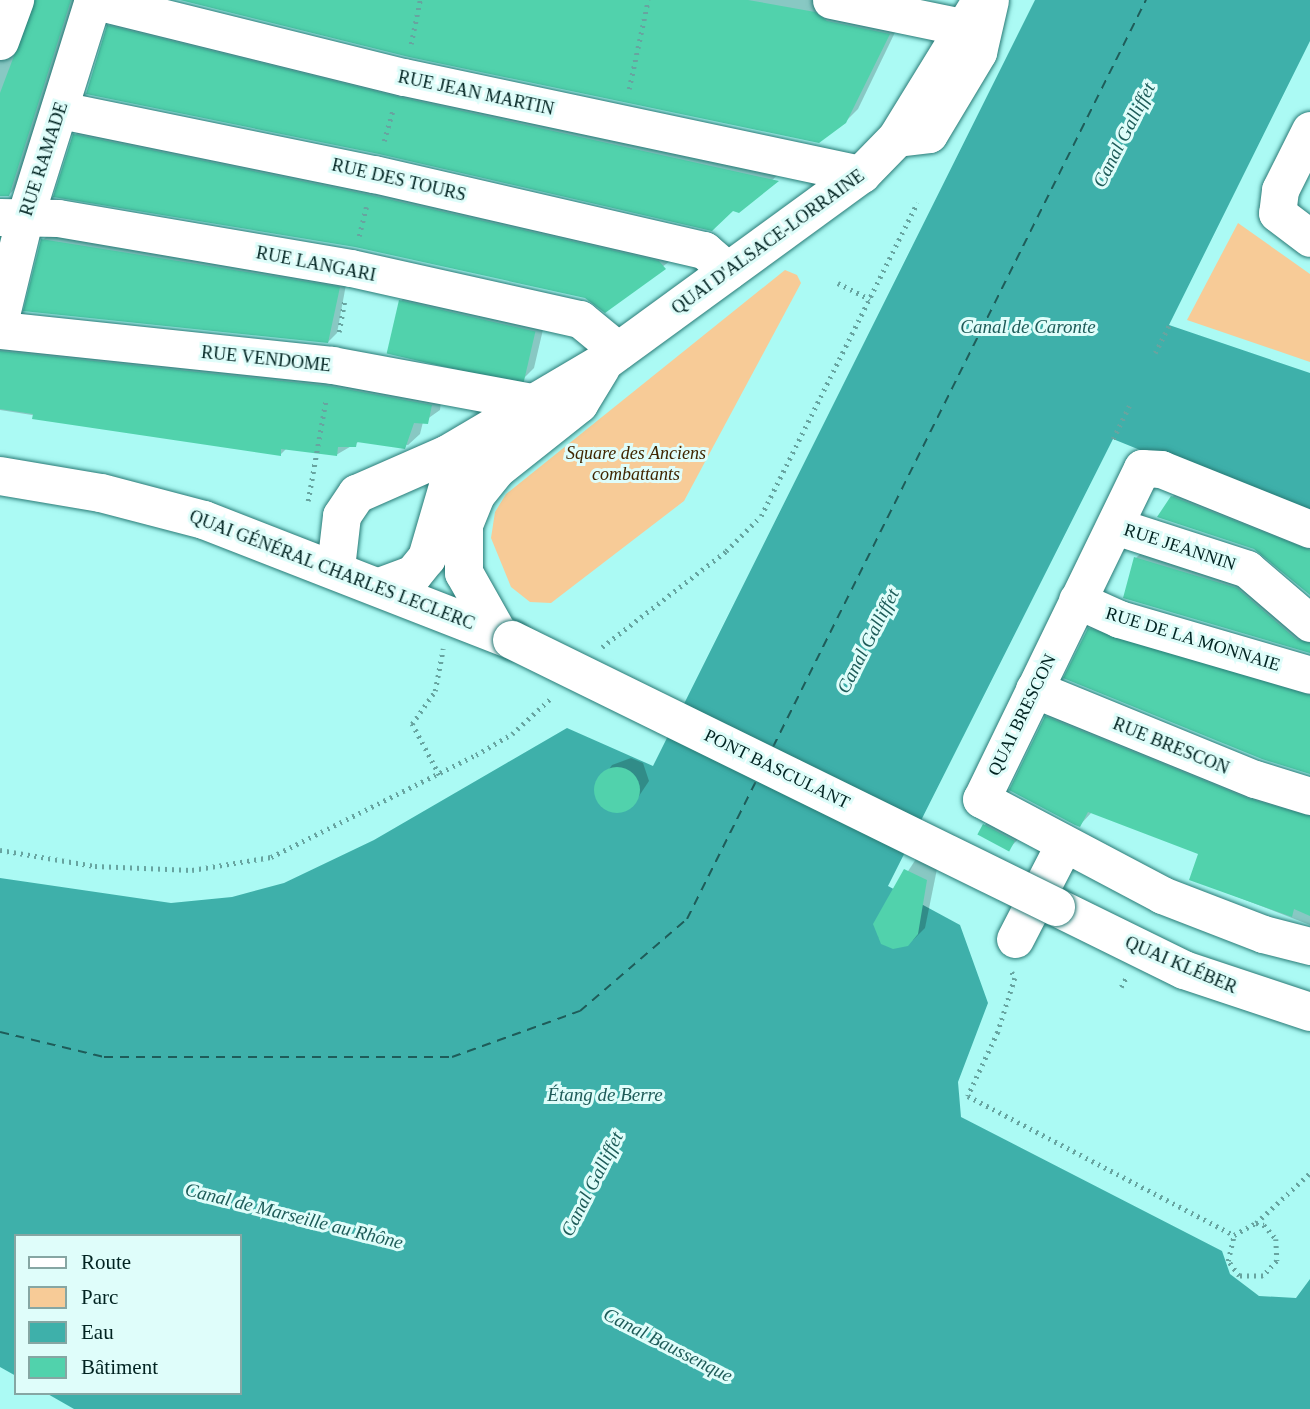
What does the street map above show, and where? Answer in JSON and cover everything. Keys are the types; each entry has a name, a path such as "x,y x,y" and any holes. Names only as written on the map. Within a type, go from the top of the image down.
{"main road":[{"name":"QUAI D'ALSACE-LORRAINE","path":"336,568 342,516 358,494 448,454 531,402 612,357 862,174 897,138 979,9"},
{"name":"QUAI D'ALSACE-LORRAINE","path":"505,637 464,573 464,524 476,495 497,469 579,404 612,357"},
{"path":"382,586 413,575 427,558 440,507 461,469 612,357"},
{"name":"QUAI GÉNÉRAL CHARLES LECLERC","path":"0,476 159,507 336,568 505,637"},
{"name":"PONT BASCULANT","path":"505,637 1056,907"},
{"name":"QUAI KLÉBER","path":"1056,907 1184,970 1310,1012"}],"street":[{"path":"0,41 15,0"},
{"name":"RUE JEAN MARTIN","path":"92,0 621,124 862,174"},
{"name":"RUE RAMADE","path":"0,319 12,218 61,110 92,0"},
{"path":"831,0 979,9"},
{"name":"RUE DES TOURS","path":"61,110 374,174 704,250 728,271"},
{"path":"1310,130 1280,190 1277,213 1310,238"},
{"name":"RUE LANGARI","path":"12,218 58,218 351,268 580,319 612,357"},
{"name":"RUE VENDOME","path":"0,330 332,365 531,402"},
{"name":"QUAI BRESCON","path":"1310,529 1161,469 1142,468 981,799 1063,846 1162,895 1263,934 1310,946"},
{"name":"RUE JEANNIN","path":"1109,536 1247,569 1310,622"},
{"name":"RUE DE LA MONNAIE","path":"1077,600 1119,619 1310,675"},
{"name":"RUE BRESCON","path":"1034,689 1255,779 1310,796"},
{"path":"1015,939 1063,846"}],"path":[{"path":"621,124 648,0"},
{"path":"838,283 870,299"},
{"path":"1155,353 1169,325"},
{"path":"1113,439 1129,406"},
{"path":"439,775 412,724 435,691 443,645"},
{"path":"1256,1223 1264,1225 1276,1239 1277,1261 1263,1276 1240,1276 1232,1269 1227,1250 1234,1234 1256,1223 1310,1172"}],"green space":[{"path":"1238,223 1310,274 1310,362 1187,320"},
{"name":"Square des Anciens combattants","path":"785,270 797,275 801,283 684,501 551,603 530,602 511,587 491,538 495,512 506,494"}],"water":[{"path":"1035,0 1310,0 1310,41 1169,325 1310,373 1310,519 1113,439 888,886 960,925 988,1003 958,1082 961,1117 1222,1251 1230,1274 1259,1296 1296,1298 1310,1279 1310,1409 74,1409 50,1395 242,1395 242,1234 14,1234 14,1375 0,1367 0,878 171,903 232,897 284,883 374,840 567,728 653,766"}],"building":[{"path":"35,0 71,0 9,196 0,196 0,93"},
{"path":"180,0 748,0 815,12 827,21 890,34 846,123 819,143 409,57"},
{"path":"107,25 399,97 779,181 739,213 733,211 712,231 379,154 86,94"},
{"path":"73,134 370,195 659,261 666,269 605,313 585,298 355,247 53,197"},
{"path":"41,239 340,287 328,343 23,311"},
{"path":"399,300 535,331 523,385 387,354"},
{"path":"0,351 329,386 432,405 428,424 414,423 405,449 357,442 356,447 338,447 337,456 281,449 281,456 32,419 33,414 0,409"},
{"path":"1171,496 1310,550 1310,595 1254,549 1157,517"},
{"path":"1134,557 1237,588 1296,639 1310,643 1310,653 1123,598"},
{"path":"1088,628 1310,695 1310,774 1262,759 1063,678"},
{"path":"1045,716 1247,798 1310,816 1310,916 1294,909 1292,917 1189,880 1198,854 1088,812 1080,827 1009,790"},
{"path":"617,767 633,774 640,790 633,806 617,813 601,806 594,790 601,774"},
{"path":"983,824 1015,841 1009,851 977,835"},
{"path":"904,869 927,880 918,934 908,946 893,949 881,944 873,924"}],"ferry route":[{"path":"773,747 1146,0"},
{"path":"0,1032 104,1057 452,1057 580,1011 687,919 756,781"}],"water label":[{"name":"Canal Galliffet","path":"1124,135"},
{"name":"Canal de Caronte","path":"1028,327"},
{"name":"Canal Galliffet","path":"868,641"},
{"name":"Étang de Berre","path":"605,1095"},
{"name":"Canal Galliffet","path":"592,1184"},
{"name":"Canal de Marseille au Rhône","path":"294,1216"},
{"name":"Canal Baussenque","path":"668,1345"}]}
